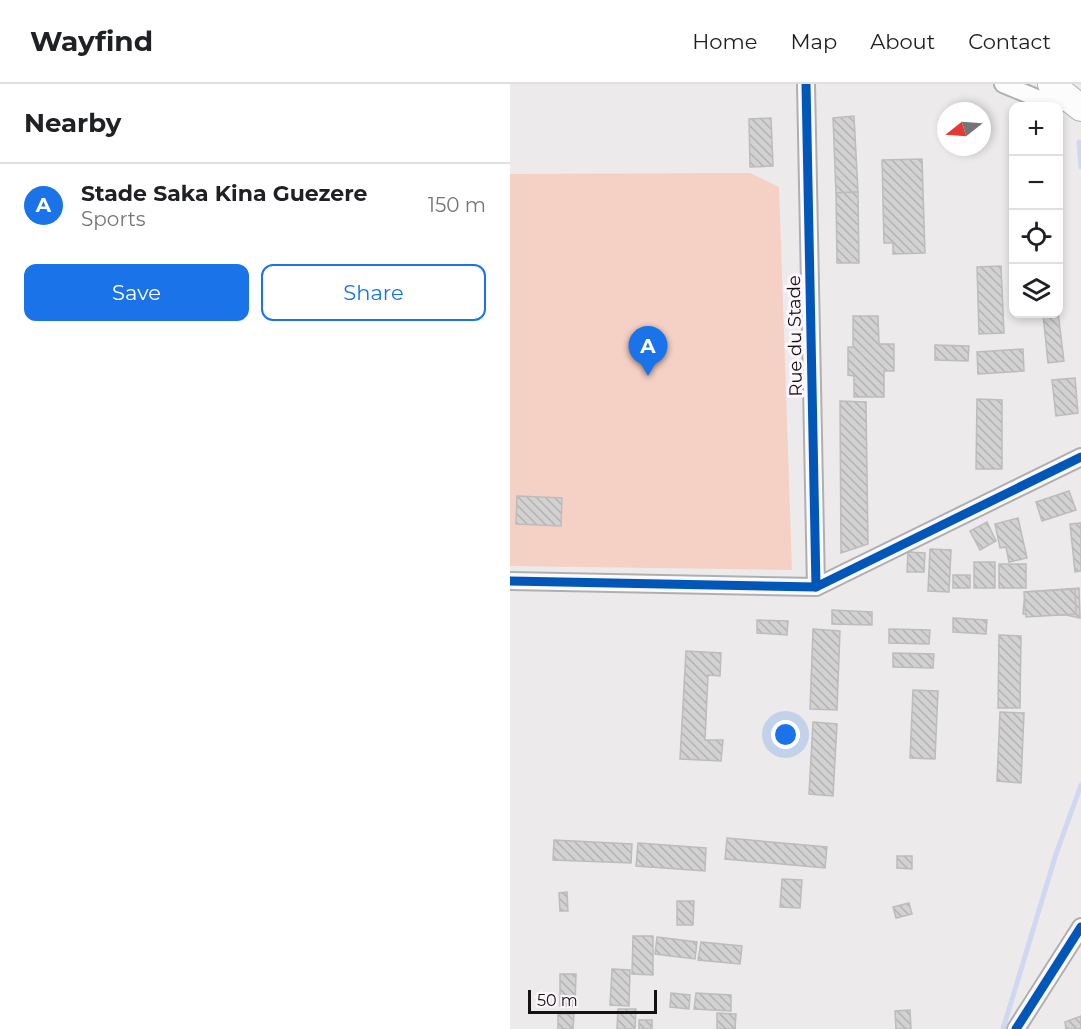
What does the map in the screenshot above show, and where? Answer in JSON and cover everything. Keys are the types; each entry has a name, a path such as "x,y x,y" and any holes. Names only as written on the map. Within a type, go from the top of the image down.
{"main road":[{"path":"1051,84 1081,108"}],"street":[{"name":"Rue du Stade","path":"806,84 816,587"},
{"path":"1003,84 1045,102"},
{"path":"1063,110 1081,117"},
{"path":"510,581 816,587 1081,457"},
{"path":"1016,1029 1081,927"}],"shaded area":[{"path":"750,173 779,187 792,570 510,566 510,174"}],"building":[{"path":"854,116 858,192 836,193 833,118"},
{"path":"771,118 773,166 750,167 749,119"},
{"path":"922,159 925,253 893,254 893,243 884,243 882,160"},
{"path":"858,192 859,263 837,263 836,193"},
{"path":"1001,266 1004,333 979,334 977,267"},
{"path":"853,316 878,316 879,344 894,344 894,371 884,371 884,397 854,397 854,376 848,375 848,347 853,347"},
{"path":"1043,318 1059,318 1064,361 1048,363"},
{"path":"935,345 969,346 968,361 935,360"},
{"path":"1023,349 1024,371 978,374 977,352"},
{"path":"1075,378 1078,413 1056,416 1052,380"},
{"path":"977,399 1002,400 1002,469 976,469"},
{"path":"840,401 866,402 868,544 841,553"},
{"path":"1069,491 1076,510 1042,521 1036,502"},
{"path":"517,496 562,498 561,526 516,524"},
{"path":"1018,518 1027,558 1009,562 1006,547 1000,548 995,524"},
{"path":"987,522 996,541 980,550 970,531"},
{"path":"1081,523 1081,571 1075,572 1070,524"},
{"path":"930,549 951,550 949,592 928,591"},
{"path":"908,552 925,553 924,572 907,572"},
{"path":"974,562 995,562 995,588 974,588"},
{"path":"999,564 1026,564 1026,588 999,588"},
{"path":"953,575 970,575 970,588 953,588"},
{"path":"1079,588 1080,618 1066,615 1023,614 1025,592"},
{"path":"1075,589 1076,614 1026,617 1024,592"},
{"path":"832,610 872,612 872,625 832,624"},
{"path":"953,618 987,620 986,634 953,632"},
{"path":"757,620 788,621 787,635 757,633"},
{"path":"813,629 840,631 837,710 810,709"},
{"path":"889,629 930,630 929,644 889,643"},
{"path":"999,635 1021,636 1020,708 998,708"},
{"path":"686,651 721,653 720,676 708,675 705,740 723,740 721,761 680,759"},
{"path":"893,653 934,654 933,668 893,667"},
{"path":"913,690 938,691 935,759 910,758"},
{"path":"1000,712 1024,713 1021,783 997,781"},
{"path":"813,722 837,724 833,796 809,794"},
{"path":"727,838 827,847 825,868 725,859"},
{"path":"554,840 632,844 631,863 553,860"},
{"path":"638,843 706,848 705,871 636,866"},
{"path":"897,856 912,856 912,869 897,868"},
{"path":"782,879 802,880 800,908 780,907"},
{"path":"567,892 568,911 560,911 559,893"},
{"path":"677,901 694,901 693,925 677,925"},
{"path":"909,903 912,914 896,918 893,907"},
{"path":"633,936 653,936 653,975 632,974"},
{"path":"657,937 697,942 695,959 655,954"},
{"path":"701,942 742,946 740,964 698,960"},
{"path":"612,969 630,970 629,1006 610,1005"},
{"path":"560,974 576,974 575,1006 560,1006"},
{"path":"671,993 690,995 689,1009 670,1007"},
{"path":"696,993 731,995 731,1011 694,1009"},
{"path":"618,1009 636,1009 635,1029 617,1029"},
{"path":"910,1010 911,1029 896,1029 895,1011"},
{"path":"717,1013 736,1014 735,1029 717,1029"},
{"path":"558,1014 574,1014 573,1029 558,1029"},
{"path":"1081,1016 1081,1029 1066,1029 1065,1022"},
{"path":"639,1020 652,1020 652,1029 639,1029"}],"waterway":[{"path":"1079,142 1081,167"},
{"path":"1003,1029 1056,854 1081,785"}],"cycle path":[{"path":"806,84 816,587"},
{"path":"510,581 816,587 1081,457"},
{"path":"1016,1029 1081,927"}],"place":[{"name":"Stade Saka Kina Guezere","path":"648,376"}]}
